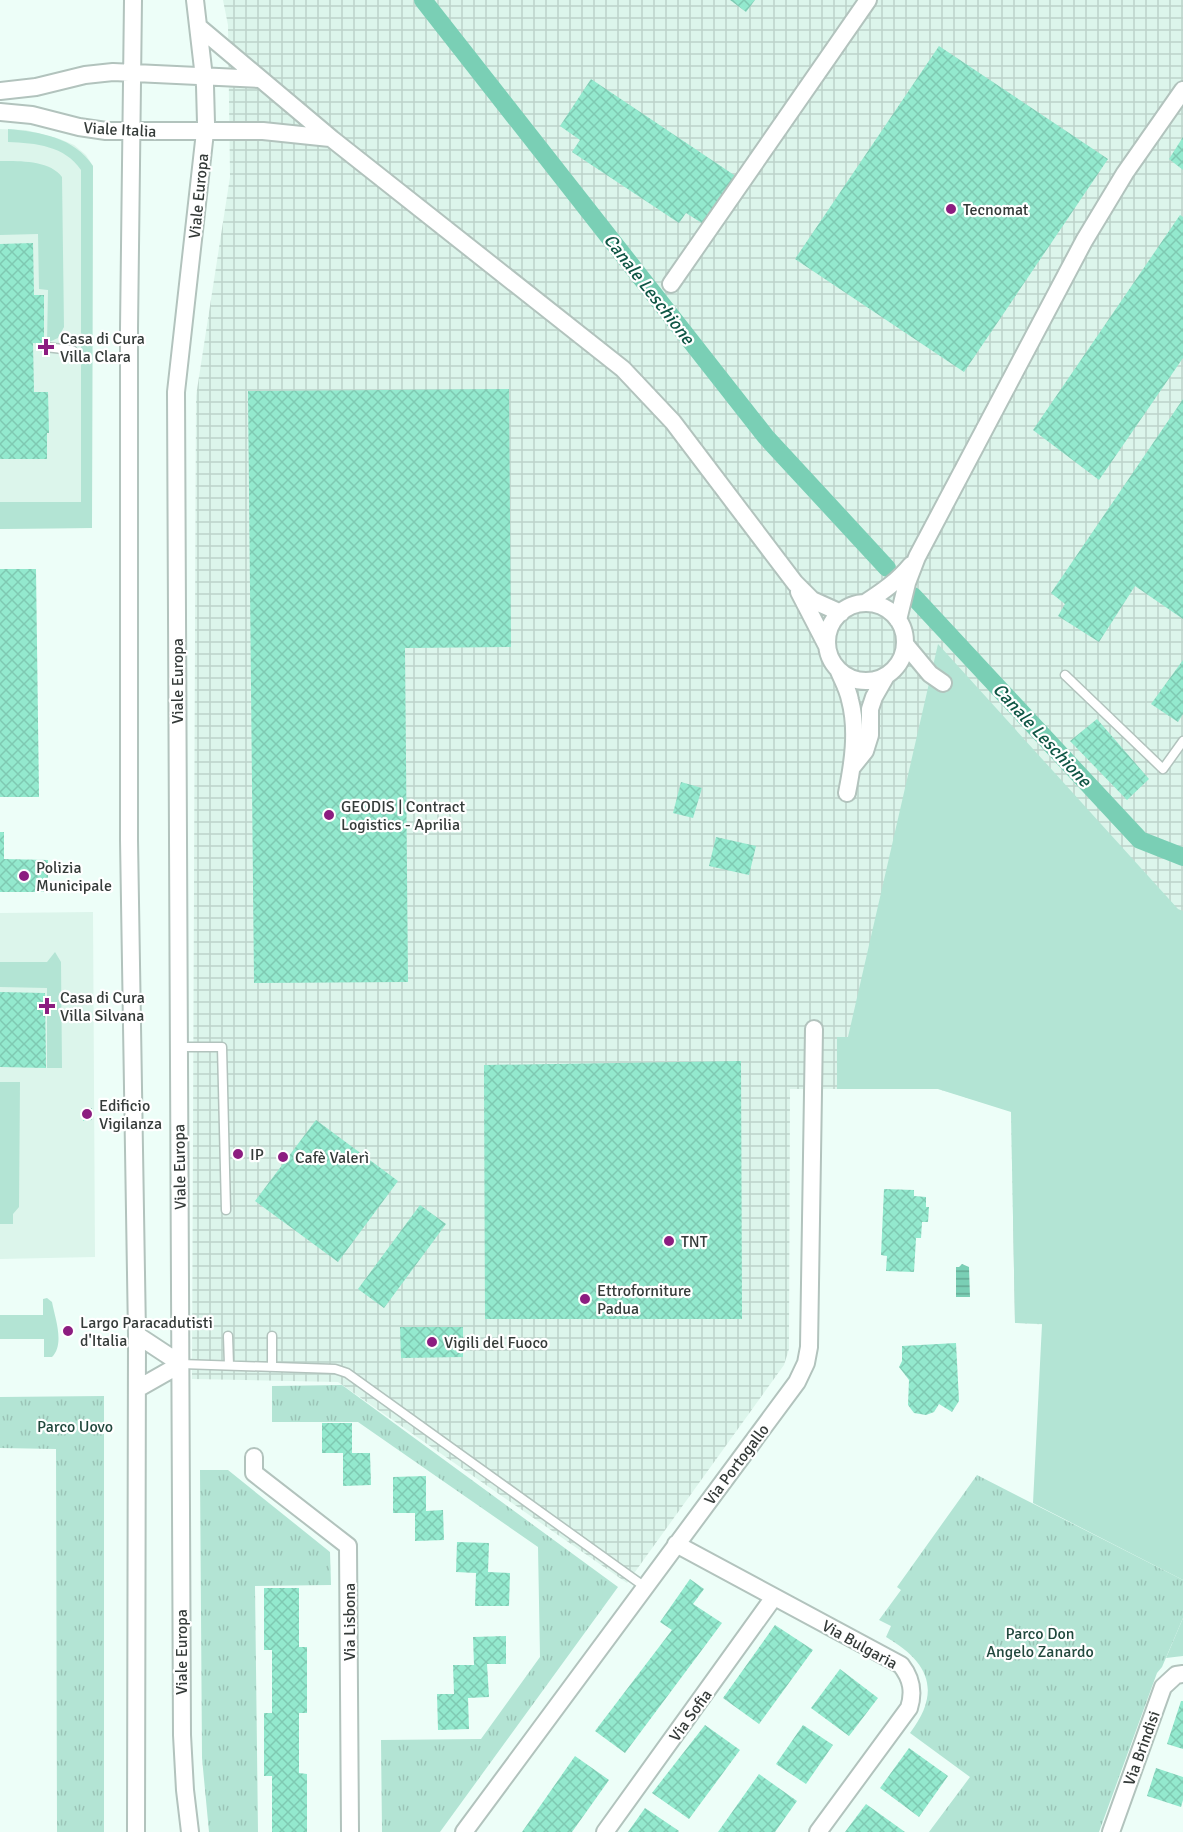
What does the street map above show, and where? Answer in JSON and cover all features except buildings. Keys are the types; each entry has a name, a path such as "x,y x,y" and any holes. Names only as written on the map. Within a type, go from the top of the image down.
{"street":[{"path":"133,0 134,72 129,329 129,840 137,1335 136,1832"},
{"name":"Viale Europa","path":"190,1832 184,1790 182,1736 176,392 205,131 204,75 195,0"},
{"path":"671,284 868,0"},
{"path":"200,28 332,139 623,369 673,422 795,583 812,600 841,613"},
{"path":"0,91 36,87 93,74 134,72 259,78"},
{"path":"898,620 907,583 917,557 1084,241 1125,173 1183,90"},
{"name":"Viale Italia","path":"0,112 32,115 92,130 274,131 332,139"},
{"path":"827,646 828,634 833,622 841,613 852,606 865,603 884,591 917,557"},
{"path":"795,583 838,669 850,699 854,727 853,766 847,793"},
{"path":"853,766 865,751 870,735 870,709 874,697 902,657 905,644 904,631 898,620 878,605 865,603"},
{"path":"838,669 848,677 861,681 873,680 891,672 936,678 905,644"},
{"name":"Via Portogallo","path":"464,1832 797,1382 806,1363 809,1347 814,1029"},
{"path":"137,1335 181,1364 137,1389"},
{"name":"Via Lisbona","path":"254,1457 254,1473 348,1546 350,1832"},
{"name":"Via Bulgaria","path":"676,1544 901,1665 907,1673 912,1697 909,1708 818,1832"},
{"name":"Via Sofia","path":"605,1832 774,1597"},
{"name":"Via Brindisi","path":"1111,1832 1163,1688 1176,1675 1183,1674"}],"lane":[{"path":"45,347 72,350"},
{"path":"1065,675 1163,769 1183,741"},
{"path":"178,1047 222,1047 226,1210"},
{"path":"228,1336 229,1365"},
{"path":"272,1336 272,1366"},
{"path":"181,1364 334,1369 347,1373 645,1587"}],"shaded area":[{"path":"223,0 1183,0 1183,1332 1015,1323 1011,1111 938,1089 790,1089 789,1349 784,1365 627,1583 338,1382 192,1379 196,396 230,177 228,25"},
{"name":"Casa di Cura Villa Clara","path":"0,129 26,130 60,139 74,145 86,155 93,166 92,528 0,529"},
{"name":"Casa di Cura Villa Silvana","path":"93,912 95,1257 0,1259 0,913"},
{"path":"962,1264 969,1267 970,1297 956,1297 956,1267"}],"green space":[{"path":"8,129 44,134 66,142 85,156 93,166 92,528 0,529 0,502 81,502 81,170 67,156 49,147 8,142"},
{"path":"0,161 42,164 57,171 62,177 64,327 58,338 47,343 48,290 39,289 38,234 0,235"},
{"path":"938,644 1178,909 1183,911 1183,1580 1033,1503 1042,1324 1015,1323 1011,1112 938,1089 837,1089 837,1037 848,1037"},
{"path":"55,952 61,962 62,1068 47,1068 47,988 0,987 0,962 47,962"},
{"path":"0,1082 20,1082 19,1207 13,1214 13,1224 0,1224"},
{"path":"47,1298 52,1302 59,1338 56,1352 52,1357 44,1357 44,1339 0,1339 0,1315 43,1315 43,1299"},
{"path":"342,1385 618,1587 440,1832 382,1832 381,1740 481,1739 540,1657 538,1547 358,1422 272,1422 272,1386"},
{"name":"Parco Uovo","path":"104,1396 104,1832 57,1832 56,1449 0,1448 0,1397"},
{"path":"200,1470 228,1470 330,1552 331,1585 255,1586 258,1832 209,1832 202,1758"},
{"name":"Parco Don Angelo Zanardo","path":"977,1475 1183,1580 1183,1618 1162,1667 1157,1673 1099,1832 929,1832 970,1777 910,1733 926,1704 928,1691 926,1679 921,1667 912,1657 886,1637 891,1626 879,1620 901,1590 897,1587"},
{"path":"1183,1618 1183,1656 1166,1658"}],"waterway":[{"name":"Canale Leschione","path":"423,0 766,437 887,568"},
{"name":"Canale Leschione","path":"913,596 1140,840 1183,857"}],"place":[{"name":"Tecnomat","path":"951,209"},
{"name":"Casa di Cura Villa Clara","path":"46,347"},
{"name":"GEODIS | Contract Logistics - Aprilia","path":"329,815"},
{"name":"Polizia Municipale","path":"24,876"},
{"name":"Casa di Cura Villa Silvana","path":"47,1006"},
{"name":"Edificio Vigilanza","path":"87,1114"},
{"name":"IP","path":"238,1154"},
{"name":"Cafè Valerì","path":"283,1157"},
{"name":"TNT","path":"669,1241"},
{"name":"Ettroforniture Padua","path":"585,1299"},
{"name":"Largo Paracadutisti d'Italia","path":"68,1331"},
{"name":"Vigili del Fuoco","path":"432,1342"}]}
